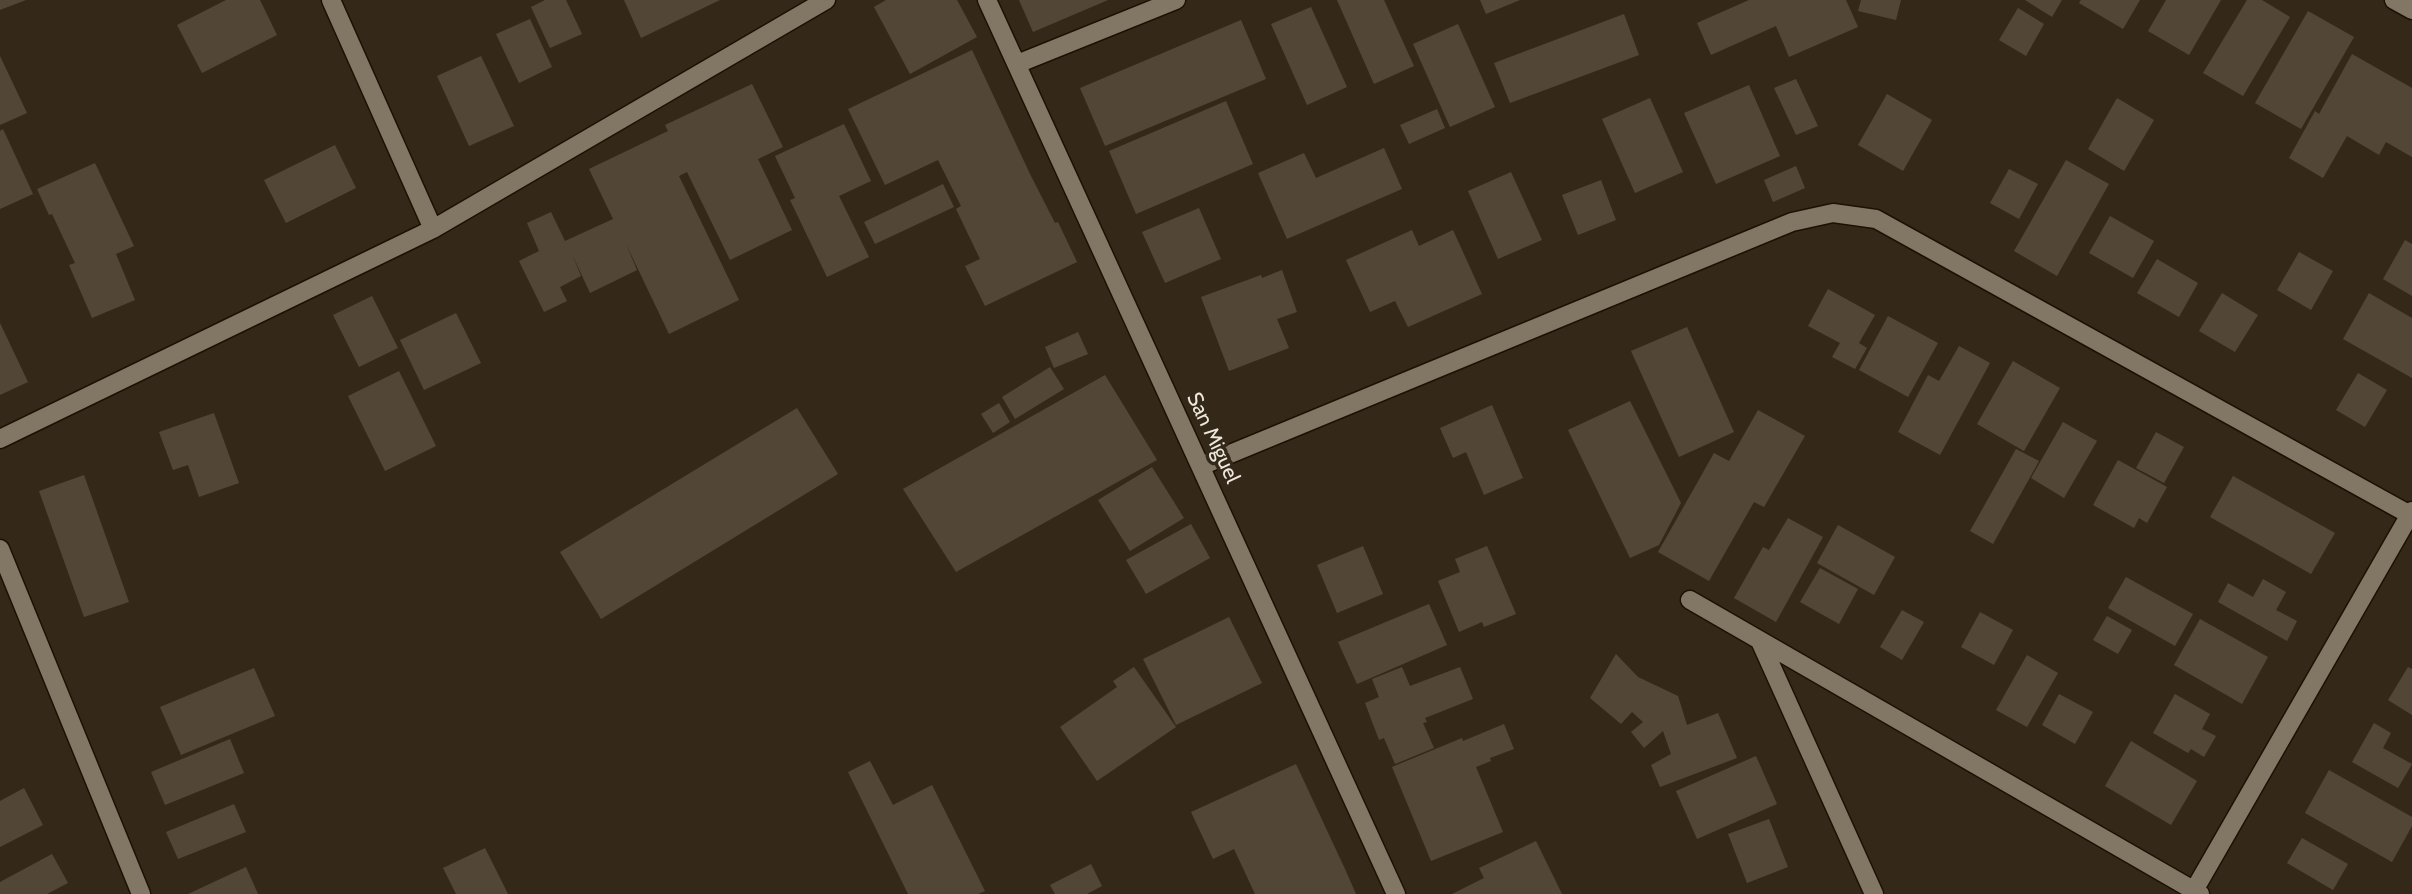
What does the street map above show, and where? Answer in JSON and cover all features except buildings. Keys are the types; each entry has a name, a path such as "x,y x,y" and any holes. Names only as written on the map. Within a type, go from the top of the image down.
{"street":[{"path":"331,0 433,229"},
{"path":"0,439 433,229 826,0"},
{"name":"San Miguel","path":"988,0 1396,894"},
{"path":"1017,64 1176,0"},
{"path":"2394,0 2412,10"},
{"path":"1201,466 1792,222 1833,213 1876,219 2411,514 2195,893 1690,600"},
{"path":"0,549 141,894"},
{"path":"1760,640 1874,894"}]}
